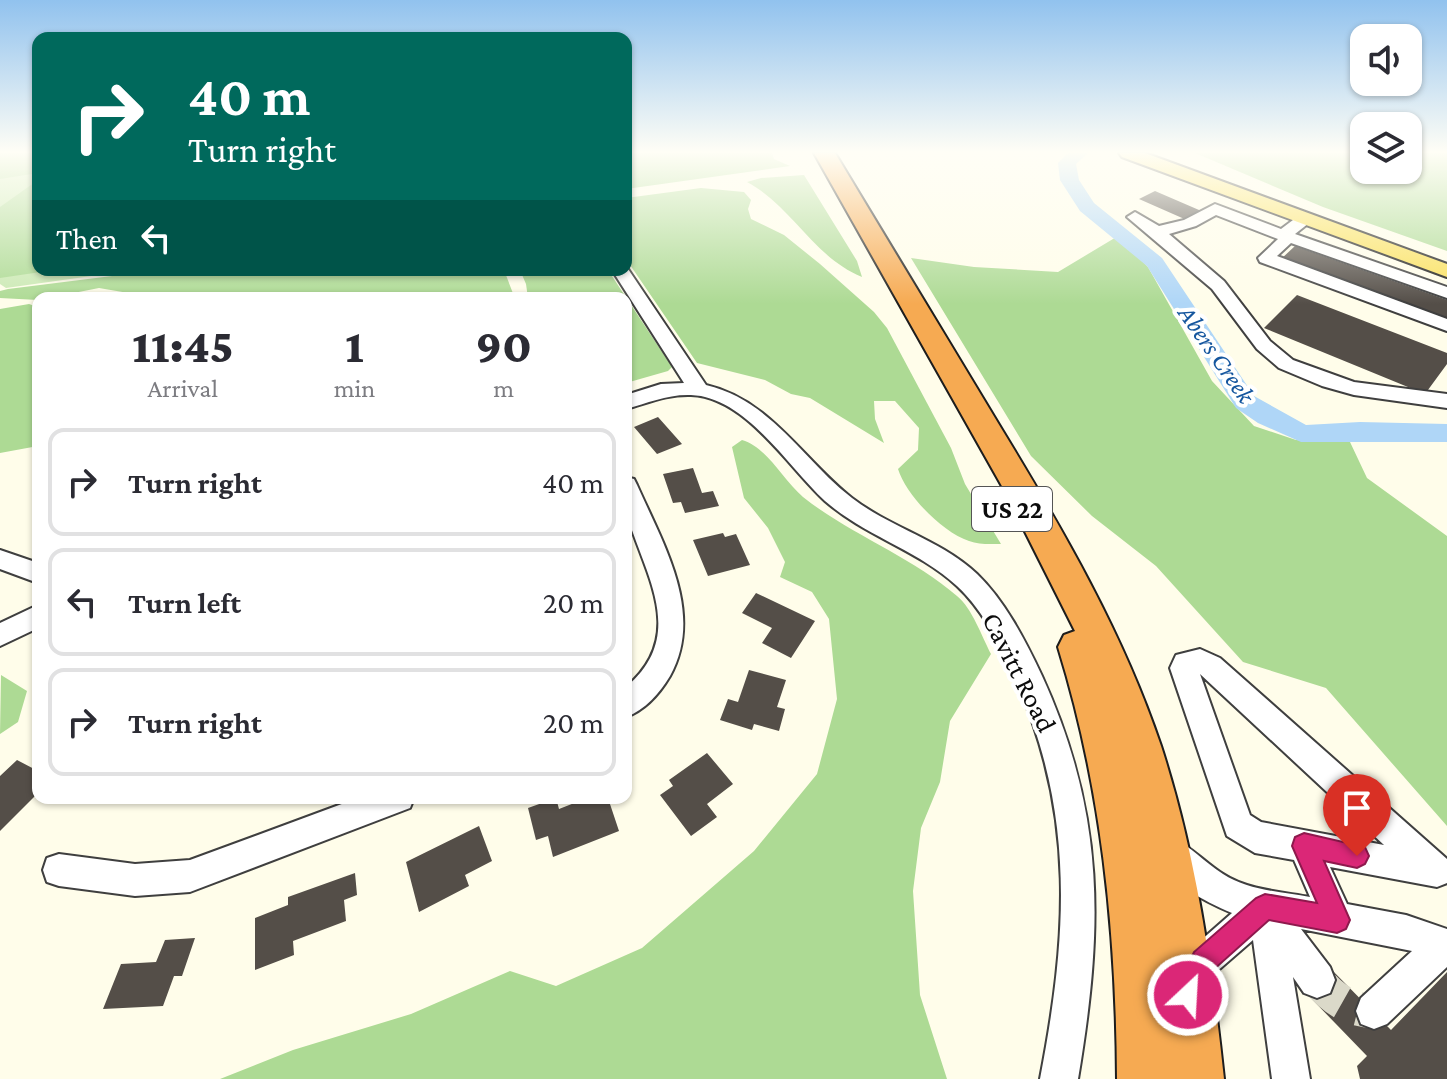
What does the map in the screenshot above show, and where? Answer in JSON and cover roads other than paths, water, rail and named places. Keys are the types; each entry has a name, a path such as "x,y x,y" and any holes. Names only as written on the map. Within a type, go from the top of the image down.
{"highway":[{"name":"US 22","path":"840,203 1041,561 1084,665 1108,742 1125,826 1142,972 1146,1079"},
{"name":"US 22","path":"854,203 1048,534 1077,591 1133,729 1165,849 1188,995 1195,1079"}],"main road":[{"path":"1260,203 1447,271"}],"street":[{"path":"1157,232 1190,223 1215,209 1447,293"},
{"path":"1135,217 1218,285 1273,355 1314,376 1349,387 1387,395 1447,401"},
{"path":"1303,220 1266,258 1447,325"},
{"path":"624,276 698,389"},
{"name":"Cavitt Road","path":"632,400 671,388 698,389 737,402 763,422 843,503 957,571 986,603 1023,665 1058,750 1075,828 1080,871 1078,968 1059,1079"},
{"path":"632,500 668,589 673,624 671,651 652,682 632,699"},
{"path":"0,559 32,571"},
{"path":"0,635 32,619"},
{"path":"1200,661 1210,666 1442,876 1255,837 1238,825 1184,668 1186,663 1200,661"},
{"path":"59,870 135,880 190,876 383,804"},
{"path":"1304,846 1337,920"},
{"path":"1165,849 1212,887 1265,907 1406,932 1446,945 1374,1011"},
{"path":"1265,907 1317,980"},
{"path":"1188,995 1203,961 1265,907"},
{"path":"1265,907 1291,1079"}],"waterway":[{"name":"Abers Creek","path":"1084,203 1155,262 1245,402 1267,417 1301,433 1315,435 1360,431 1447,433"}],"tunnel":[{"path":"1317,980 1342,1002 1374,1011"}]}
